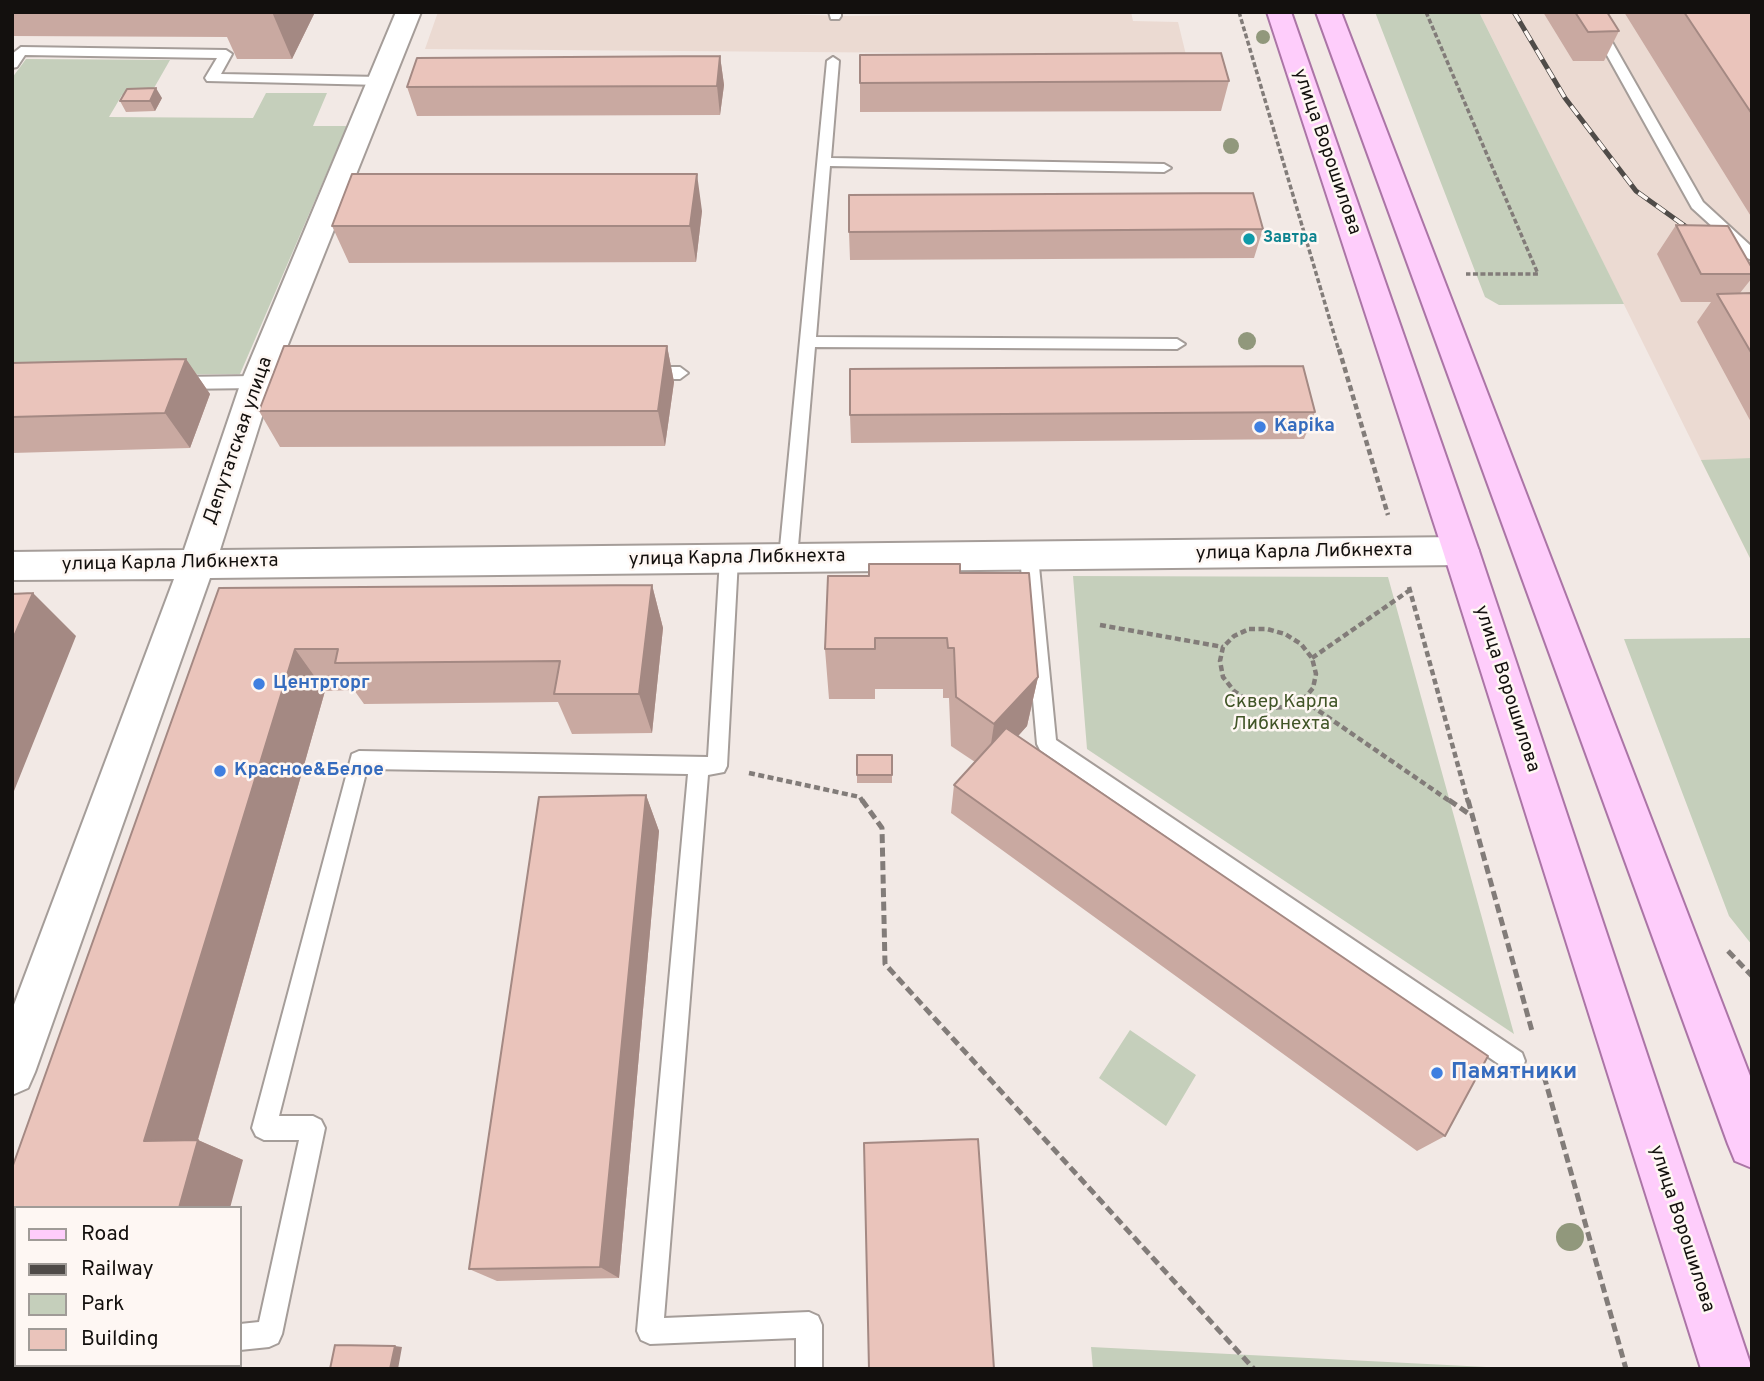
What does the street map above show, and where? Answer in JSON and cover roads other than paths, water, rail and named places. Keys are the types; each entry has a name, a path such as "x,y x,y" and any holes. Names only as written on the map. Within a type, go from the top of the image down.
{"main road":[{"name":"улица Ворошилова","path":"1279,12 1461,551 1727,1369"},
{"path":"1328,12 1752,1144"}],"street":[{"name":"Депутатская улица","path":"12,1072 197,564 268,378 342,200 381,81 409,12"},
{"name":"улица Карла Либкнехта","path":"12,566 1461,551"}],"lane":[{"path":"1589,12 1697,205 1752,255"},
{"path":"12,64 21,51 226,54 212,78 381,81"},
{"path":"788,558 833,61"},
{"path":"824,162 1164,168"},
{"path":"807,342 1177,344"},
{"path":"624,373 680,373"},
{"path":"162,383 268,378"},
{"path":"1030,556 1046,744 1514,1061"},
{"path":"729,559 650,1331 809,1325 809,1369"},
{"path":"242,1337 269,1334 313,1128 264,1128 359,760 708,765"}],"railway":[{"path":"1514,12 1565,98 1636,191 1699,236"}],"place":[{"name":"Завтра","path":"1249,239"},
{"name":"Kapika","path":"1260,427"},
{"name":"Центрторг","path":"259,684"},
{"name":"Красное&Белое","path":"220,771"},
{"name":"Памятники","path":"1437,1073"}],"park label":[{"name":"Сквер Карла Либкнехта","path":"1281,714"}]}
